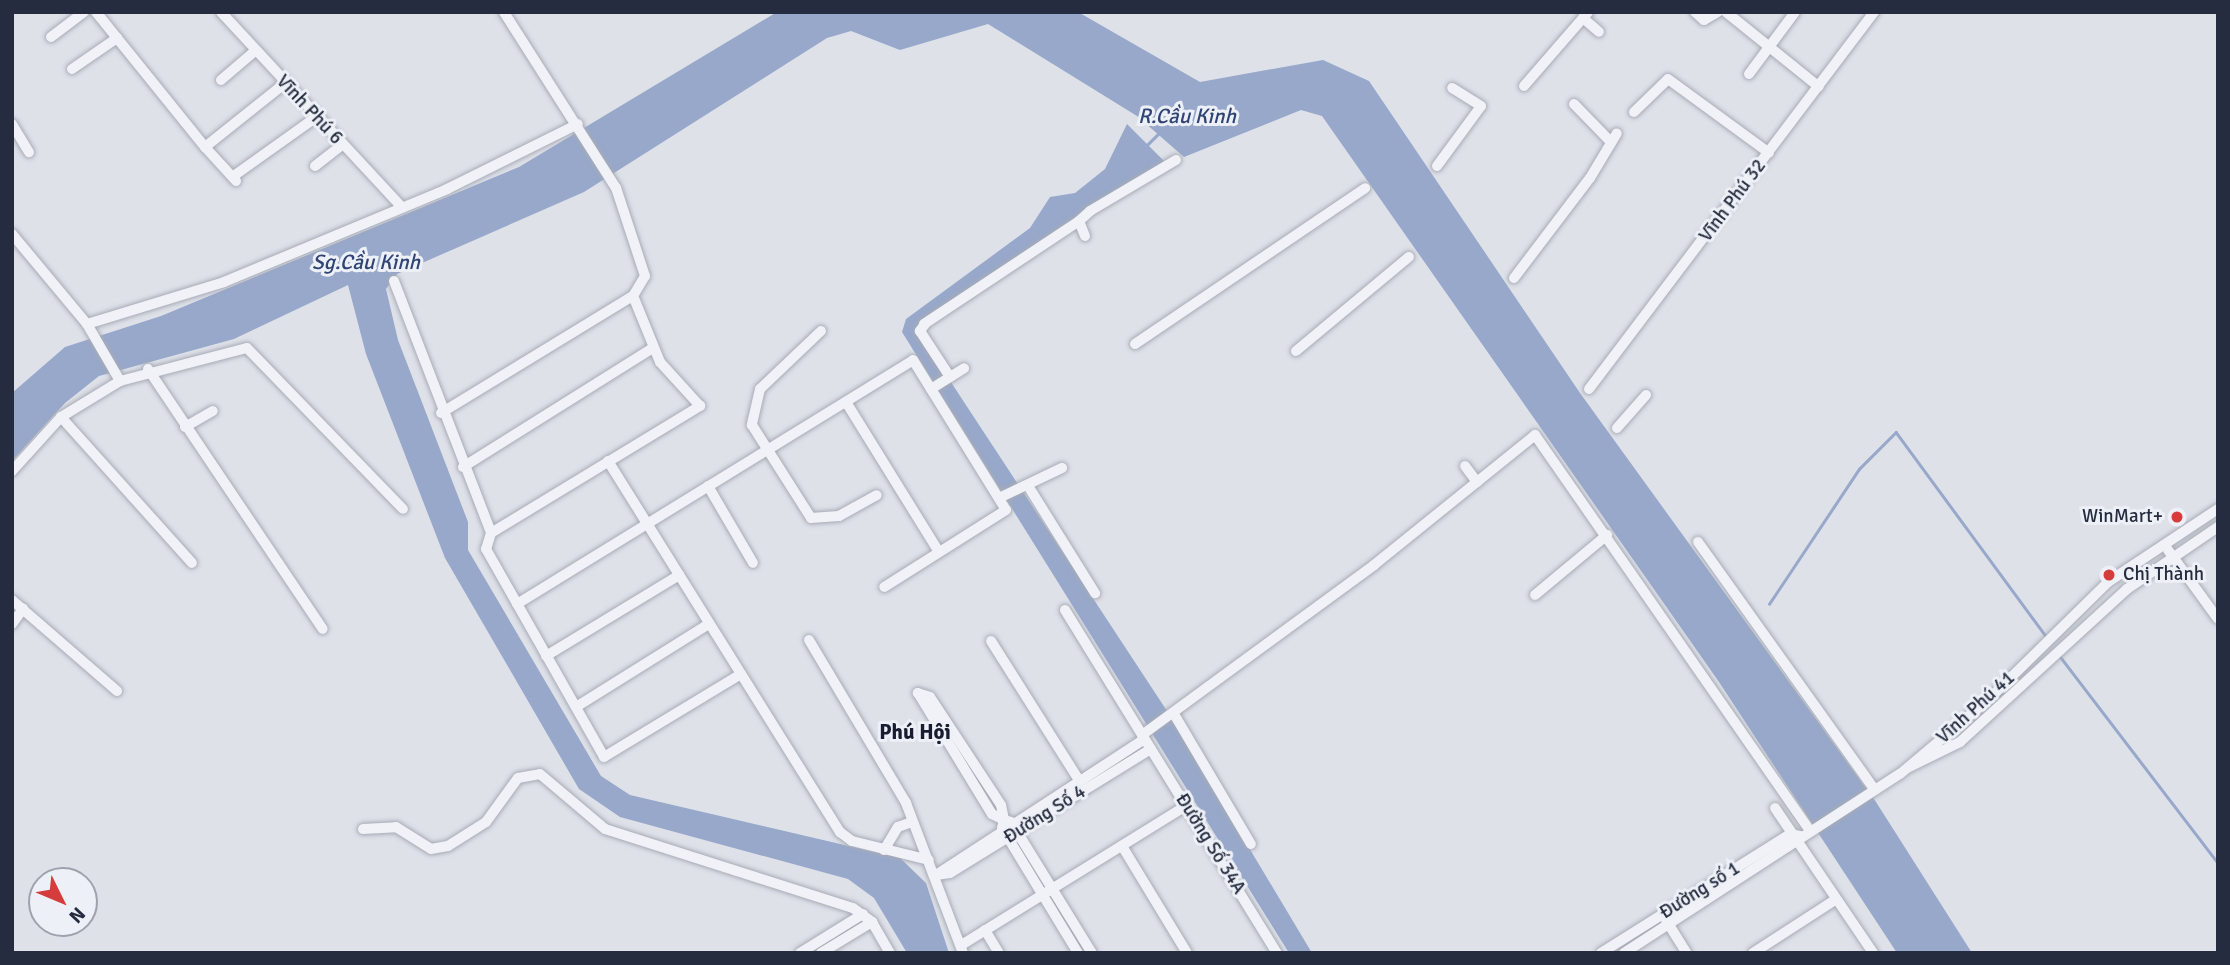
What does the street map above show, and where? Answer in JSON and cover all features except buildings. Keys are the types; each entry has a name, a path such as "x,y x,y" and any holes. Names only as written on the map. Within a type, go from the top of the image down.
{"street":[{"path":"51,37 84,12"},
{"path":"96,12 205,147 235,178 315,118"},
{"name":"Vĩnh Phú 6","path":"221,12 315,118 400,205"},
{"path":"441,413 633,296 644,270 614,185 504,12"},
{"path":"1695,12 1704,20 1718,12"},
{"path":"1726,12 1819,87"},
{"path":"1749,74 1795,12"},
{"name":"Vĩnh Phú 32","path":"1589,389 1874,12"},
{"path":"1524,86 1586,15 1599,32"},
{"path":"72,69 117,38"},
{"path":"221,80 255,51"},
{"path":"1634,112 1668,79 1769,153"},
{"path":"205,147 284,84"},
{"path":"1437,166 1481,106 1452,88"},
{"path":"1514,278 1614,138 1574,104"},
{"path":"12,124 29,152"},
{"path":"88,327 224,282 579,128"},
{"path":"315,166 342,145"},
{"path":"949,377 920,331 925,324 1079,220 1176,160"},
{"path":"1135,344 1365,188"},
{"path":"1079,220 1085,236"},
{"path":"12,234 88,327 120,381"},
{"path":"1296,351 1409,257"},
{"path":"394,281 441,413 491,533 486,549 604,757 741,674"},
{"path":"491,533 700,406 653,348 633,296"},
{"path":"821,331 781,366 753,401 751,420 811,518 839,516 877,495"},
{"path":"12,471 61,417 120,381 148,369 247,348 403,509"},
{"path":"463,467 653,348"},
{"path":"517,604 913,360 1001,497 1006,510 884,587"},
{"path":"933,388 964,368"},
{"path":"148,369 323,629"},
{"path":"1617,428 1646,395"},
{"path":"846,402 939,552"},
{"path":"185,427 213,411"},
{"path":"61,417 192,563"},
{"path":"1009,828 1079,780 1147,739 1173,715 1535,435 1607,535 1802,834 1835,900 1873,953"},
{"path":"608,461 840,832 884,850 929,860"},
{"path":"1465,466 1477,482"},
{"path":"1001,497 1062,468"},
{"path":"708,486 753,563"},
{"path":"1025,486 1094,593"},
{"name":"Vĩnh Phú 41","path":"1909,766 2051,638 2108,582 2164,542 2218,509"},
{"name":"Vĩnh Phú 41","path":"1909,766 1960,742 2060,648 2172,557 2218,527"},
{"path":"1535,595 1607,535"},
{"path":"1698,542 1870,791"},
{"path":"2164,542 2218,619"},
{"path":"547,656 679,575"},
{"path":"12,600 117,691"},
{"path":"12,624 23,609"},
{"name":"Đường Số 34A","path":"1065,610 1277,953"},
{"path":"576,707 709,624"},
{"path":"2051,638 2060,648"},
{"path":"809,640 912,822 936,875 963,948 985,930 1186,806"},
{"path":"991,641 1079,780"},
{"path":"1009,828 992,814 918,693 930,697 1001,806 1009,828 1048,892 1092,953"},
{"path":"1173,715 1251,844"},
{"name":"Đường Số 4","path":"936,875 950,873 1009,828 1147,739"},
{"name":"Đường số 1","path":"1601,953 1665,919 1909,766"},
{"path":"363,829 397,827 431,849 448,846 485,822 518,778 531,772 605,829 867,918 890,953"},
{"path":"1775,808 1802,834"},
{"path":"884,850 898,827 912,822"},
{"path":"1122,846 1187,953"},
{"path":"1048,892 1078,953"},
{"path":"1753,953 1768,949 1835,900"},
{"path":"805,951 867,918"},
{"path":"821,953 867,918"},
{"path":"1665,919 1687,953"},
{"name":"Đường số 1","path":"1623,953 1665,919"},
{"path":"985,930 999,953"}],"water":[{"name":"R.Cầu Kinh","path":"777,12 1078,12 1200,82 1323,60 1369,81 1580,393 1876,802 1972,953 1897,953 1719,682 1322,116 1301,110 1184,157 1137,116 988,24 900,50 851,31 827,38 584,192 397,274 386,289 398,340 468,522 468,550 601,776 630,795 900,858 926,883 949,953 907,953 874,898 848,879 620,817 579,789 445,558 366,354 348,285 234,339 99,376 65,403 12,461 12,393 65,347 161,316 519,167"},
{"name":"R.Cầu Kinh","path":"1127,124 1164,161 918,332 1169,714 1312,953 1289,953 902,332 906,319 1030,228 1050,197 1075,193 1105,169"}],"waterway":[{"path":"1145,147 1158,134"},
{"path":"1769,604 1859,469 1896,432 2046,636"},
{"path":"2059,655 2218,863"}],"place":[{"name":"WinMart+","path":"2177,517"},
{"name":"Chị Thành","path":"2109,575"}],"district":[{"name":"Phú Hội","path":"915,732"}],"water label":[{"name":"Sg.Cầu Kinh","path":"366,262"}]}
